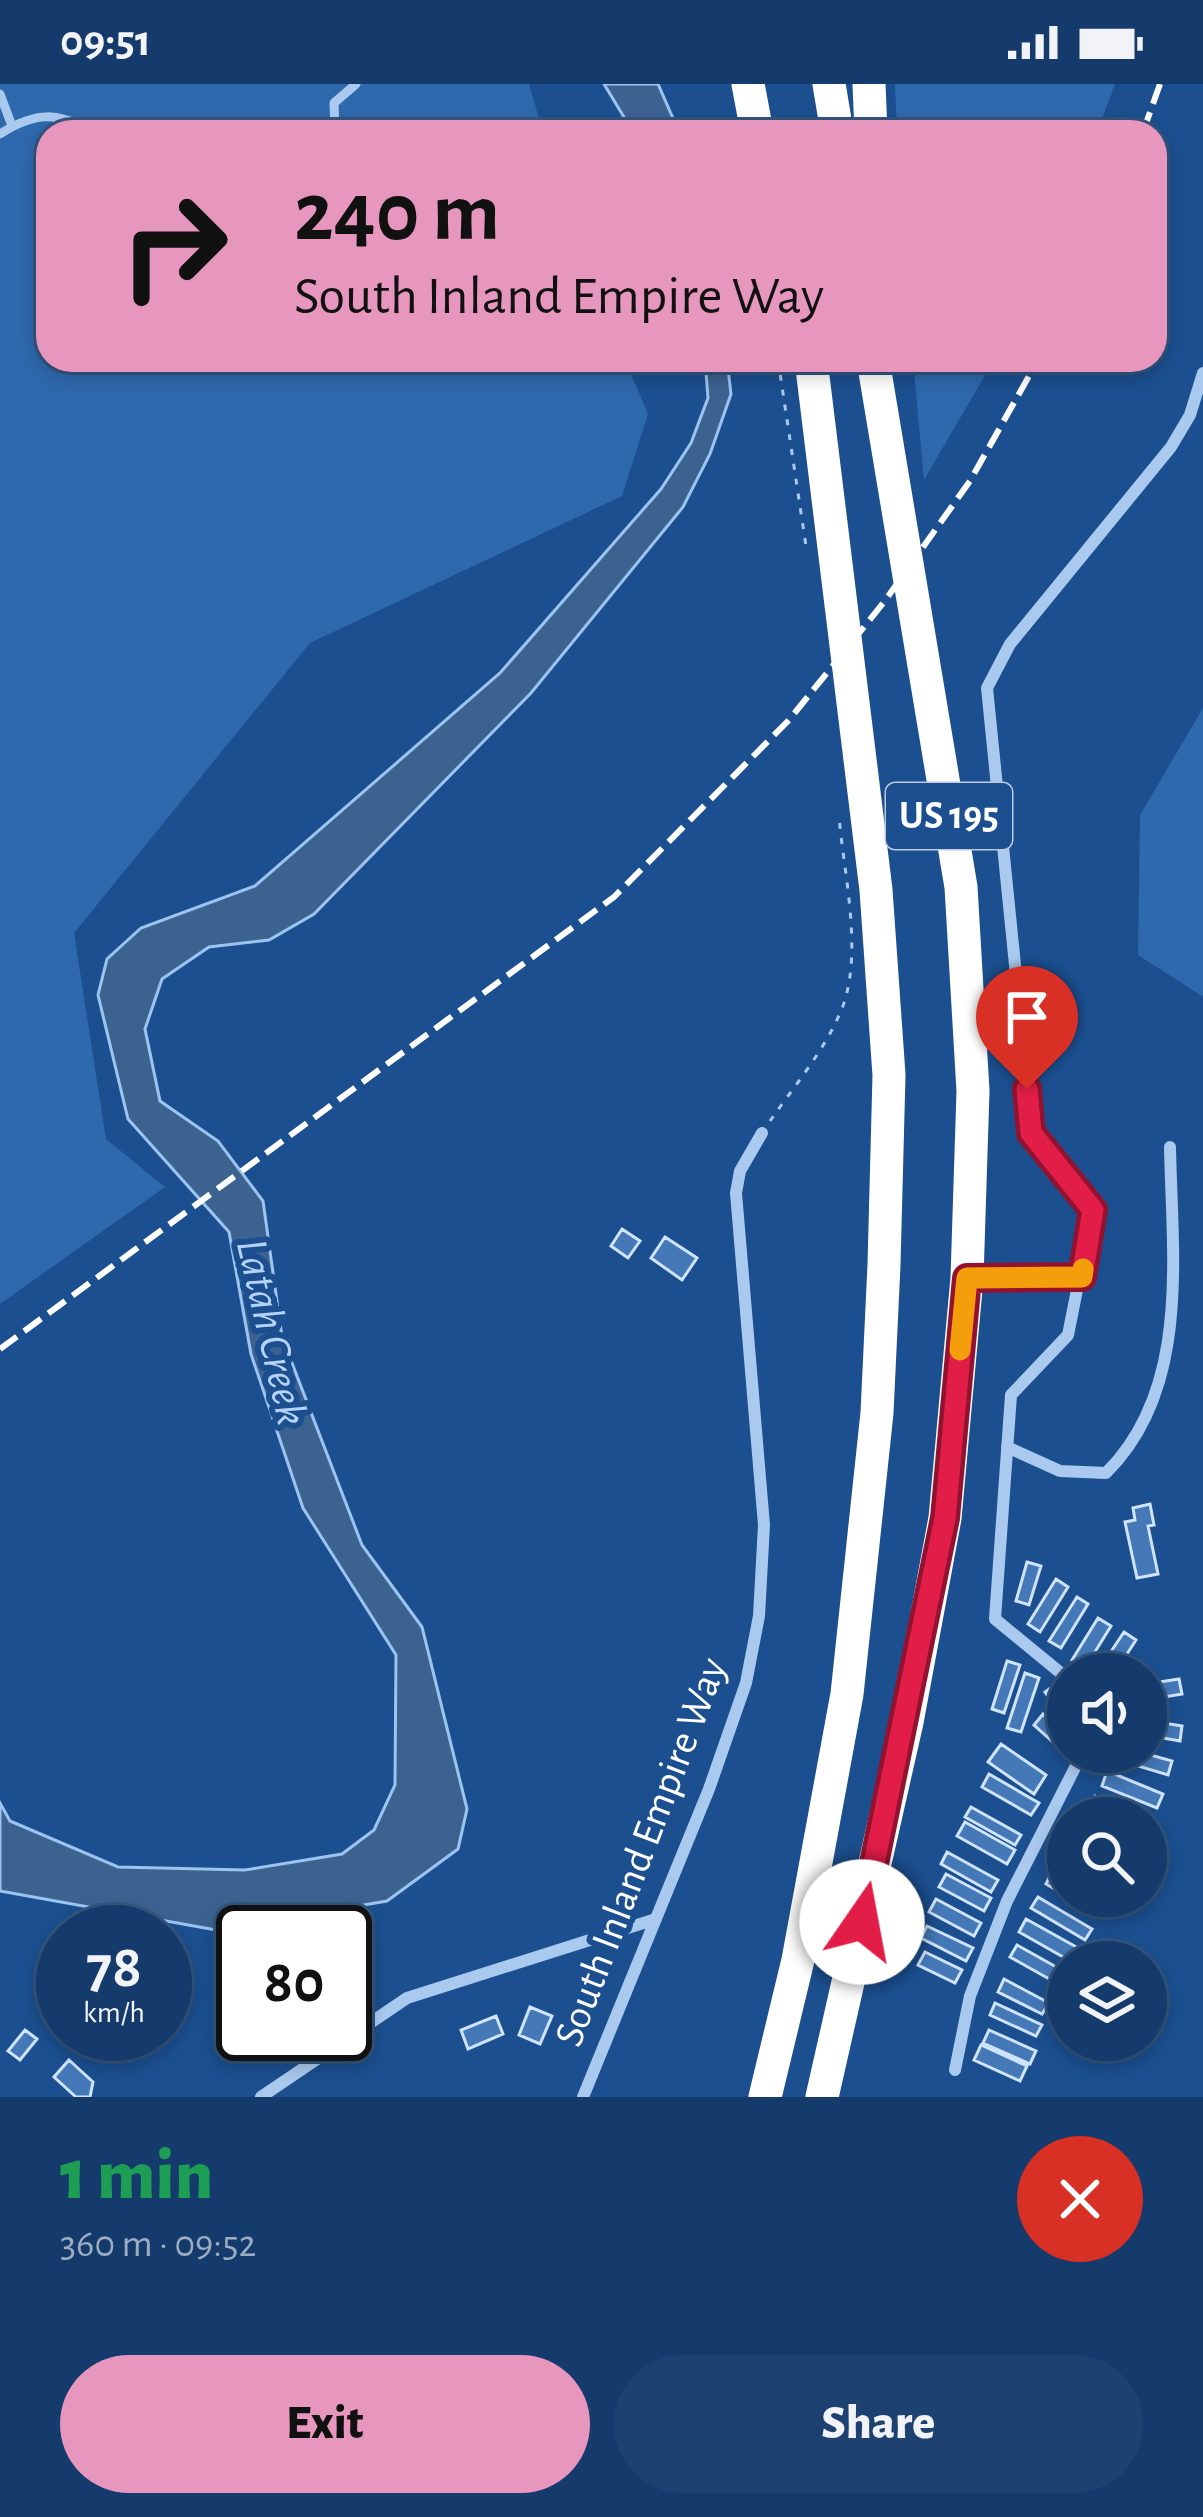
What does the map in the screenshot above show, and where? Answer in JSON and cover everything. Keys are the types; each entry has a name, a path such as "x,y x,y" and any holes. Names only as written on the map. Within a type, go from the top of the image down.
{"highway":[{"path":"748,84 755,120"},
{"path":"771,84 776,120"},
{"path":"829,84 835,120"},
{"path":"868,84 871,120"},
{"path":"801,372 821,441"},
{"name":"US 195","path":"765,2097 798,1960 847,1694 878,1413 890,1076 878,913 812,372"},
{"name":"US 195","path":"822,2097 907,1722 945,1518 967,1278 973,1091 961,887 876,372"},
{"path":"886,372 890,438"}],"street":[{"path":"1047,1662 995,1619 1011,1394 1067,1335 1093,1210 1031,1133 987,688 1010,644 1171,448 1190,415 1203,373"},
{"name":"South Inland Empire Way","path":"583,2097 746,1683 759,1616 764,1525 736,1193 740,1171 762,1133"},
{"path":"1007,1447 1060,1472 1106,1472 1131,1448 1174,1327 1170,1148"},
{"path":"967,1278 1082,1277"},
{"path":"955,2070 970,1996 1007,1901 1072,1773"},
{"path":"261,2097 407,1998 656,1919"}],"lane":[{"path":"335,120 334,103 356,84"},
{"path":"0,94 11,126"},
{"path":"0,134 27,116 72,120"}],"path":[{"path":"780,372 807,555"},
{"path":"762,1133 831,1029 846,993 850,957 838,806"}],"shaded area":[{"path":"0,84 529,84 540,120 36,120 36,372 630,372 648,414 622,496 310,643 74,933 106,1139 165,1187 0,1304"},
{"path":"895,84 1115,84 1102,120 896,120"},
{"path":"914,372 987,372 924,480"},
{"path":"1203,708 1202,996 1138,955 1140,815"}],"water":[{"path":"604,84 658,84 674,120 626,120"},
{"name":"Latah Creek","path":"706,372 728,372 731,394 710,454 683,507 531,693 314,914 269,940 209,947 162,979 145,1029 160,1101 218,1141 263,1201 282,1337 362,1545 422,1627 467,1809 458,1849 387,1901 216,1905 216,1930 192,1926 192,1905 78,1905 0,1891 0,1803 10,1821 118,1867 245,1870 342,1854 374,1830 395,1785 396,1655 303,1508 251,1354 229,1232 128,1119 98,995 107,959 141,928 255,886 500,673 661,489 691,443 708,398"}],"building":[{"path":"622,1229 640,1241 628,1258 611,1246"},
{"path":"665,1237 697,1258 682,1280 651,1258"},
{"path":"1150,1504 1154,1525 1148,1526 1158,1574 1137,1578 1125,1522 1135,1520 1133,1508"},
{"path":"1027,1562 1041,1566 1029,1605 1016,1601"},
{"path":"1056,1579 1068,1587 1040,1632 1028,1624"},
{"path":"1077,1597 1088,1604 1061,1648 1049,1641"},
{"path":"1098,1618 1111,1626 1094,1653 1076,1653"},
{"path":"1124,1632 1136,1640 1128,1653 1110,1653"},
{"path":"1007,1661 1020,1665 1004,1713 992,1709"},
{"path":"1025,1673 1039,1678 1021,1732 1007,1728"},
{"path":"1179,1679 1182,1694 1167,1696 1167,1681"},
{"path":"1043,1714 1047,1718 1047,1737 1034,1725"},
{"path":"1167,1724 1182,1726 1180,1741 1167,1739"},
{"path":"1001,1744 1046,1775 1034,1794 988,1762"},
{"path":"1106,1773 1112,1773 1163,1794 1130,1797 1102,1786"},
{"path":"989,1774 1039,1803 1031,1815 982,1787"},
{"path":"971,1807 1021,1835 1015,1845 965,1817"},
{"path":"965,1822 1015,1850 1007,1864 957,1836"},
{"path":"947,1852 998,1880 991,1892 941,1864"},
{"path":"946,1874 991,1898 984,1911 939,1887"},
{"path":"1038,1897 1047,1902 1047,1917 1072,1917 1092,1929 1085,1940 1031,1908"},
{"path":"936,1899 981,1923 974,1936 929,1912"},
{"path":"1026,1919 1066,1941 1047,1941 1047,1948 1019,1932"},
{"path":"927,1926 973,1948 966,1961 921,1938"},
{"path":"1017,1945 1047,1962 1047,1978 1010,1957"},
{"path":"925,1952 962,1970 955,1983 918,1965"},
{"path":"1004,1979 1047,2006 1042,2014 998,1992"},
{"path":"995,2003 1042,2025 1036,2036 990,2015"},
{"path":"530,2007 552,2016 540,2044 519,2035"},
{"path":"496,2016 503,2034 468,2049 461,2030"},
{"path":"25,2030 36,2038 20,2060 8,2051"},
{"path":"989,2030 1036,2051 1030,2064 983,2043"},
{"path":"981,2045 1027,2066 1020,2081 974,2060"},
{"path":"70,2061 93,2082 90,2097 76,2097 54,2077"}],"railway":[{"path":"1147,120 1160,84"},
{"path":"0,1349 614,897 789,720 884,602 970,481 1031,372"}],"slow traffic":[{"path":"960,1350 967,1278 1082,1277 1083,1269"}],"route":[{"path":"862,1922 907,1722 945,1518 967,1278 1082,1277 1093,1210 1031,1133 1027,1089"}]}
